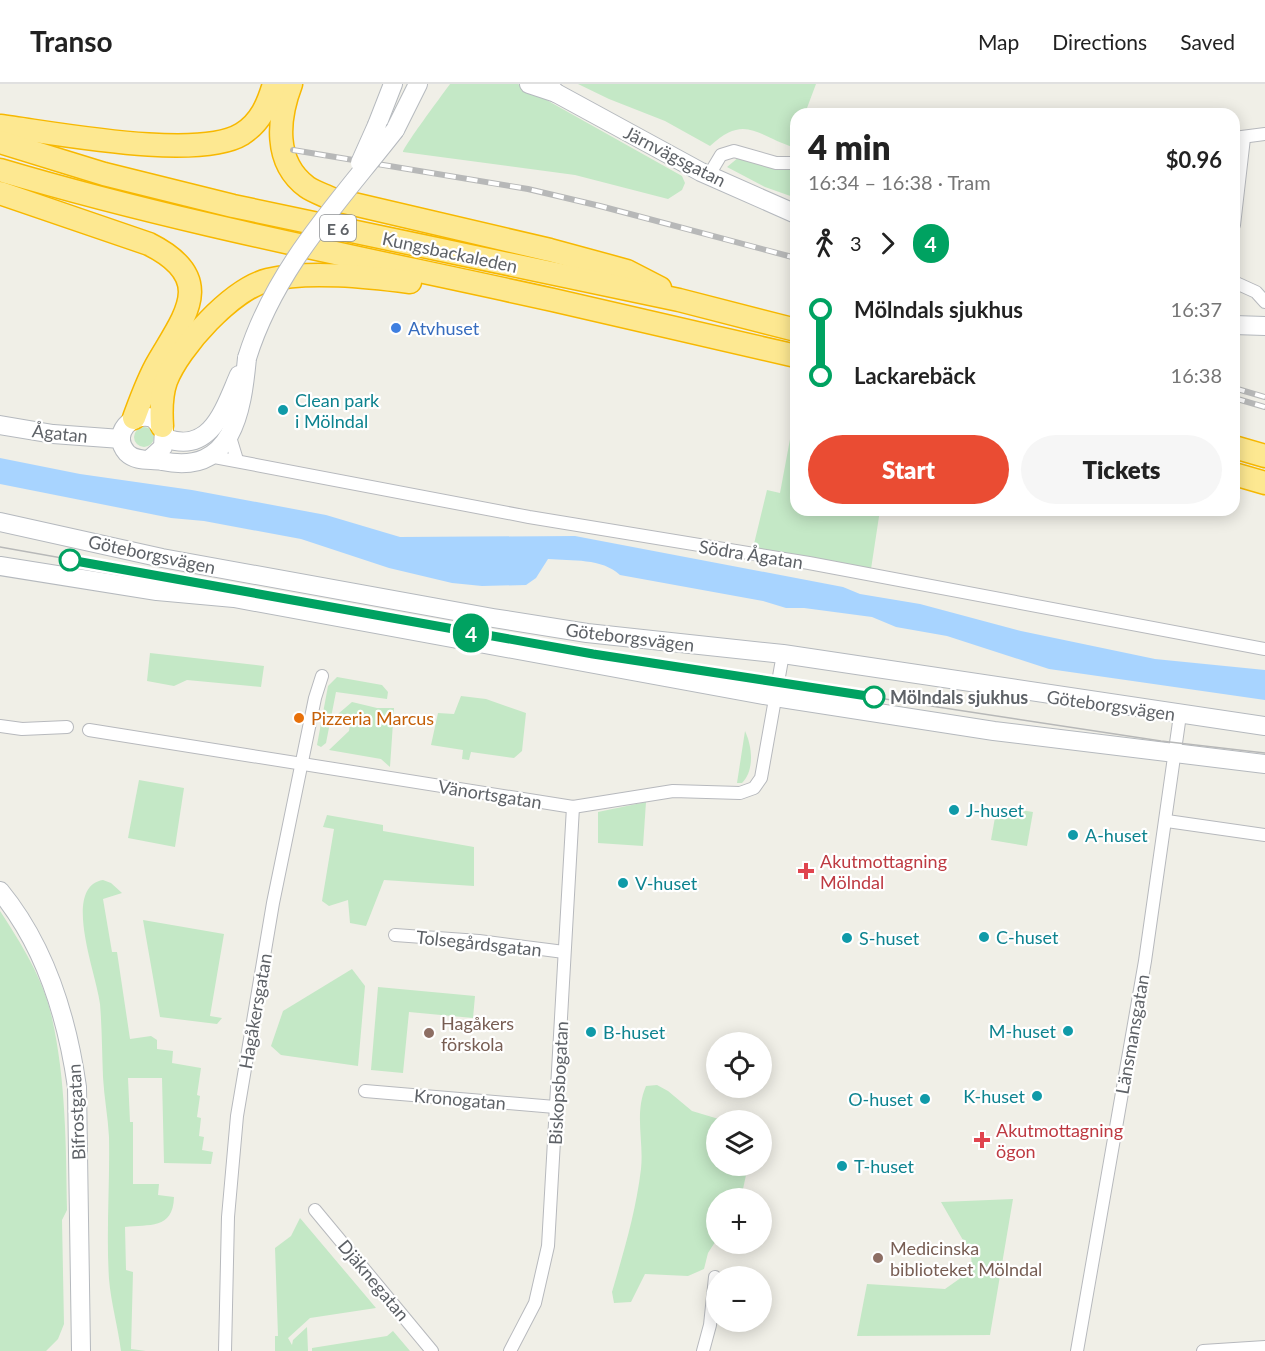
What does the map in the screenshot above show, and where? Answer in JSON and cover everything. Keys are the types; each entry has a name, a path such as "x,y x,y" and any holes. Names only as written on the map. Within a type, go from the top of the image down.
{"highway":[{"path":"0,126 165,146 210,144 227,141 255,123 265,110 274,84"},
{"path":"291,84 282,115 282,150 296,176 307,187 332,199 550,250 627,271 679,300"},
{"name":"Kungsbackaleden","path":"0,142 104,174 233,206 679,300 790,328"},
{"name":"Kungsbackaleden","path":"0,170 98,199 224,230 552,300 790,355"},
{"path":"0,193 149,244 168,254 182,269 190,288 188,312 156,365 134,418"},
{"path":"163,432 161,411 166,381 182,353 232,300 252,286 268,280 301,276 404,282 552,300"},
{"path":"1240,449 1265,456"},
{"path":"1240,476 1265,483"}],"main road":[{"path":"353,178 393,84"},
{"path":"240,383 224,410 203,436 191,442 178,443 163,432 150,417 134,418 124,426 121,439 130,455 141,460 184,463 209,456 230,437 237,423 240,383 256,329 277,286 353,178 395,130 418,84"},
{"name":"Järnvägsgatan","path":"529,84 552,88 709,175 790,211"},
{"path":"1240,325 1265,326"},
{"name":"Ågatan","path":"0,426 53,434 121,439"},
{"path":"150,459 161,450 163,432"},
{"name":"Göteborgsvägen","path":"0,522 162,558 493,618 587,633 783,654 1265,726"},
{"name":"Göteborgsvägen","path":"0,566 157,591 244,600 775,697 1176,755 1265,764"},
{"name":"Bifrostgatan","path":"0,891 28,932 38,952 58,1000 72,1052 77,1088 81,1351"}],"street":[{"path":"1240,138 1265,134"},
{"path":"709,175 721,155 734,151 776,163 790,163"},
{"path":"1240,285 1256,292 1265,302"},
{"path":"230,437 237,460"},
{"name":"Södra Ågatan","path":"209,456 518,515 809,563 1265,649"},
{"name":"Vänortsgatan","path":"88,730 573,807 673,791 740,793 754,788 761,778 783,654"},
{"name":"Hagåkersgatan","path":"225,1351 228,1217 237,1116 275,891 315,698 322,676"},
{"name":"Länsmansgatan","path":"1077,1351 1145,961 1167,821 1180,715"},
{"path":"0,726 22,729 67,727"},
{"name":"Biskopsbogatan","path":"510,1351 535,1303 547,1255 573,807"},
{"path":"1167,821 1265,835"},
{"name":"Tolsegårdsgatan","path":"395,935 479,941 564,952"},
{"name":"Kronogatan","path":"365,1091 555,1107"},
{"name":"Djäknegatan","path":"315,1210 432,1351"},
{"path":"703,1351 708,1332"},
{"path":"1203,1351 1265,1347"}],"green space":[{"path":"450,84 518,84 682,176 685,183 682,190 668,199 575,175 403,152"},
{"path":"578,84 816,84 807,108 790,108 790,146 761,133 742,129 722,136 710,146 665,121"},
{"path":"739,157 775,169 790,169 790,196 765,187 727,167"},
{"path":"144,427 151,430 154,437 151,444 144,447 137,444 134,437 137,430"},
{"path":"790,439 790,516 879,516 871,569 753,548 767,490 780,493"},
{"path":"150,653 264,666 261,687 187,680 174,686 147,681"},
{"path":"337,677 382,685 388,692 387,699 336,692 326,743 321,747 317,745 328,686"},
{"path":"461,696 486,699 526,713 522,751 514,758 471,752 469,760 462,759 463,750 431,745 438,713 454,714"},
{"path":"352,702 377,708 394,708 390,767 381,759 329,750 349,731 351,717 338,714"},
{"path":"745,731 751,751 751,765 746,778 742,783 737,783"},
{"path":"139,780 184,788 175,847 128,838"},
{"path":"646,802 643,846 598,843 598,812"},
{"path":"997,806 1033,812 1027,846 991,840"},
{"path":"327,815 383,825 383,831 474,847 474,886 384,880 366,926 350,923 348,900 329,906 322,901 334,829 323,827"},
{"path":"103,880 111,883 122,893 103,899 112,952 117,952 130,1039 151,1036 157,1040 157,1049 173,1051 172,1063 201,1068 197,1095 200,1096 197,1117 201,1118 199,1136 204,1137 202,1150 213,1152 211,1164 164,1163 162,1078 128,1078 130,1122 133,1122 133,1184 159,1184 158,1195 174,1197 173,1208 164,1220 151,1225 125,1227 126,1270 133,1272 131,1349 146,1351 121,1351 109,1279 109,1137 101,1013 83,915 84,898 91,886"},
{"path":"0,911 38,976 48,1004 57,1042 63,1090 67,1210 62,1220 64,1324 58,1339 46,1351 0,1351"},
{"path":"143,920 224,934 210,1016 222,1018 217,1024 160,1017"},
{"path":"352,969 365,986 358,1066 281,1055 271,1046 283,1011"},
{"path":"378,987 475,996 473,1018 409,1012 403,1073 371,1070"},
{"path":"657,1085 692,1111 706,1115 706,1176 746,1176 743,1188 706,1188 708,1254 704,1269 688,1276 645,1274 631,1302 614,1303 612,1292 639,1185 642,1158 640,1117 642,1096 646,1086"},
{"path":"1013,1199 990,1335 857,1336 867,1284 945,1289 972,1270 971,1254 941,1202"},
{"path":"300,1218 376,1308 310,1318 288,1338 292,1345 293,1340 307,1327 308,1351 275,1351 275,1336 278,1336 275,1248 291,1236"},
{"path":"393,1331 410,1351 312,1351 312,1348 387,1336"}],"water":[{"path":"0,458 80,474 192,490 326,515 400,537 575,536 843,587 860,594 920,604 1021,631 1155,659 1265,670 1265,700 1049,669 947,636 896,627 872,617 804,608 786,608 763,601 620,575 605,566 586,561 548,559 536,578 526,585 482,586 452,583 389,568 301,539 204,521 171,518 0,484"}],"tram line":[{"path":"0,547 668,666 1161,741 1265,753"},
{"name":"4","path":"70,560 451,630 874,697"}],"railway":[{"path":"293,150 528,189 790,256"},
{"path":"1240,390 1265,397"},
{"path":"1240,400 1265,407"}],"place":[{"name":"Atvhuset","path":"396,328"},
{"name":"Clean park i Mölndal","path":"283,410"},
{"name":"Mölndals sjukhus","path":"874,697"},
{"name":"Pizzeria Marcus","path":"299,718"},
{"name":"J-huset","path":"954,810"},
{"name":"A-huset","path":"1073,835"},
{"name":"Akutmottagning Mölndal","path":"806,871"},
{"name":"V-huset","path":"623,883"},
{"name":"C-huset","path":"984,937"},
{"name":"S-huset","path":"847,938"},
{"name":"M-huset","path":"1068,1031"},
{"name":"B-huset","path":"591,1032"},
{"name":"Hagåkers förskola","path":"429,1033"},
{"name":"K-huset","path":"1037,1096"},
{"name":"O-huset","path":"925,1099"},
{"name":"Akutmottagning ögon","path":"982,1140"},
{"name":"T-huset","path":"842,1166"},
{"name":"Medicinska biblioteket Mölndal","path":"878,1258"}]}
